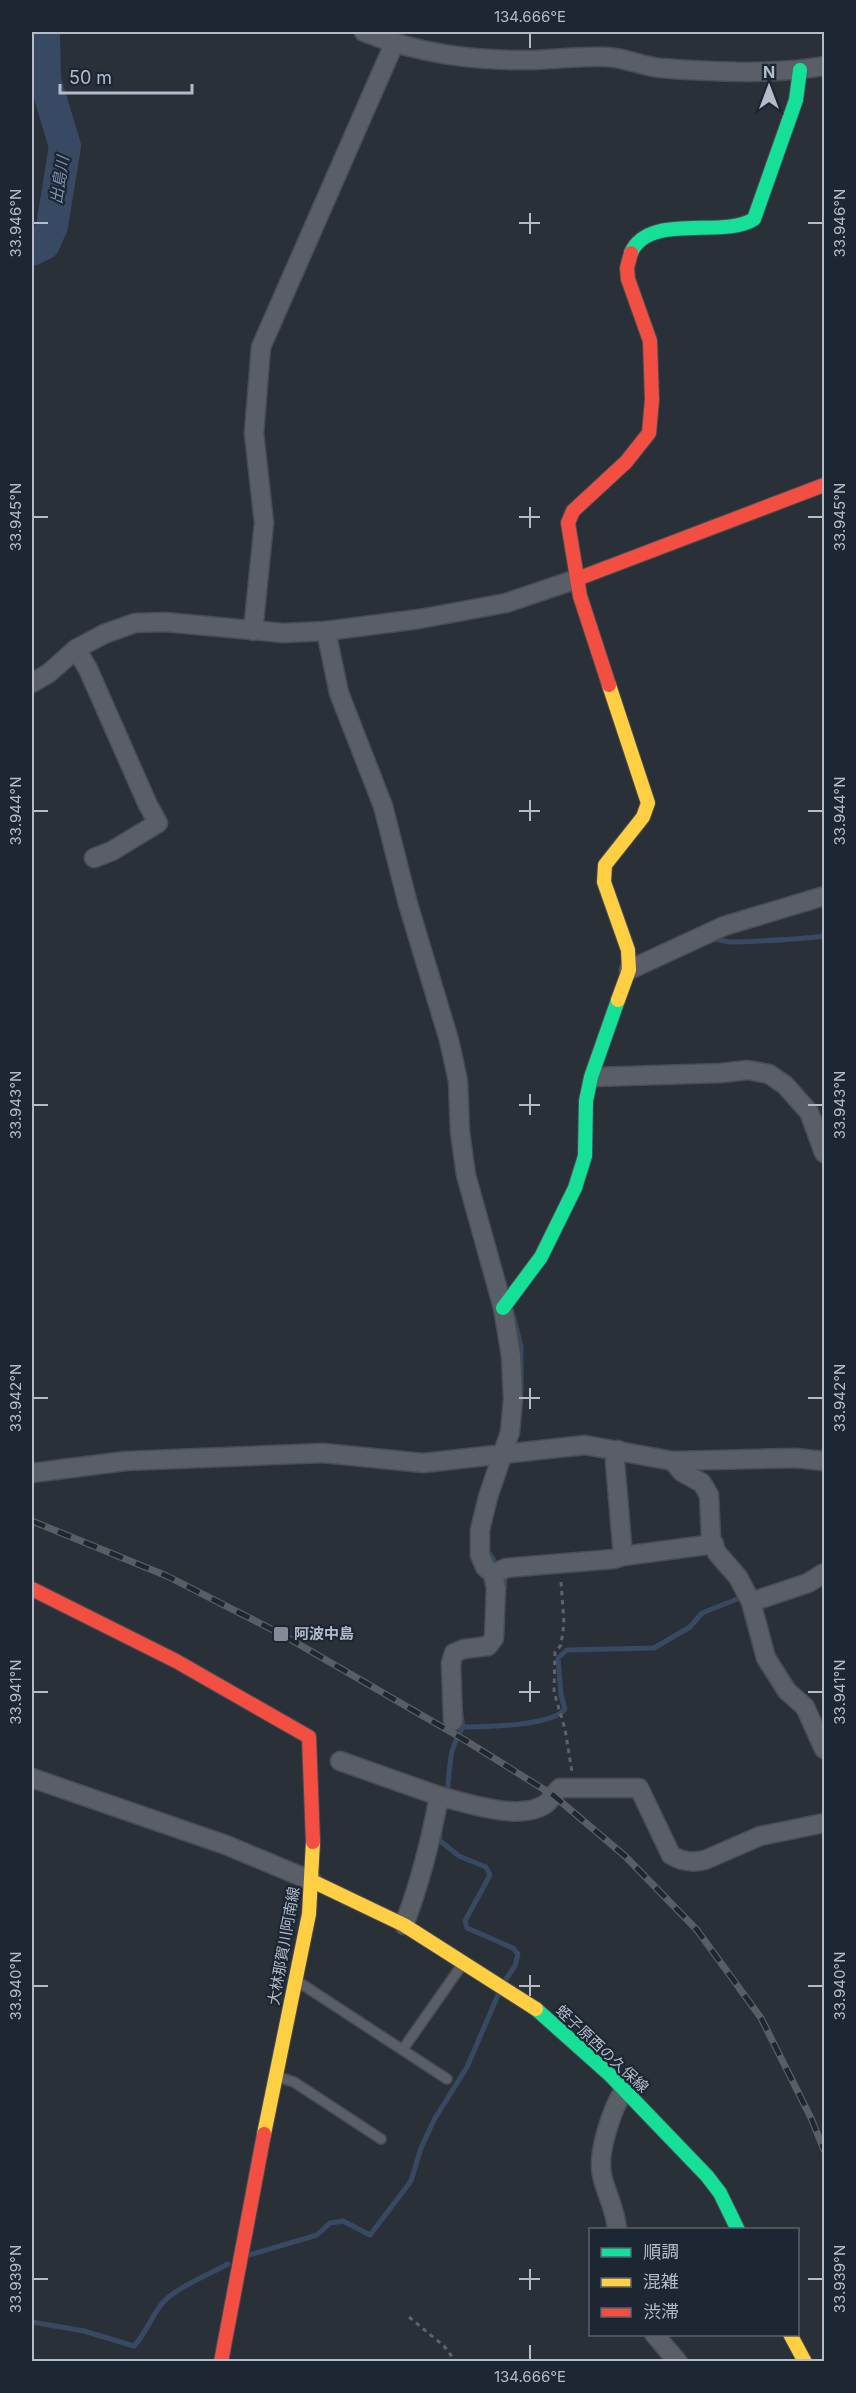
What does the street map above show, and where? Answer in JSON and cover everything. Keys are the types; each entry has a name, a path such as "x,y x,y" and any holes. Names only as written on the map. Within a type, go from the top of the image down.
{"street":[{"path":"364,32 394,44 426,52 477,59 608,57 658,68 760,71 800,70 825,66"},
{"path":"253,631 264,523 255,443 261,346 394,44"},
{"path":"503,1308 541,1257 575,1188 585,1156 586,1101 596,1077 629,970 623,933 604,882 605,865 643,817 648,803 580,596 568,523 573,511 640,448 650,432 652,352 649,333 627,274 626,261 634,245 651,234 705,226 740,226 754,219 796,100 800,70"},
{"path":"32,683 49,673 76,649 104,634 135,623 165,622 253,631 326,631 419,619 506,603 577,579 825,485"},
{"path":"326,631 339,693 383,806 408,904 449,1040 458,1081 460,1132 466,1175 503,1308 511,1356 513,1399 510,1432 488,1497 480,1530 480,1555 485,1567 499,1572 614,1559 714,1544"},
{"path":"76,649 88,669 158,823 112,851 94,858"},
{"path":"629,970 724,926 825,896"},
{"path":"596,1077 748,1070 770,1074 817,1109 825,1153"},
{"path":"32,1473 126,1461 323,1453 423,1463 585,1445 673,1461 795,1458 825,1461"},
{"path":"618,1450 615,1462 623,1556"},
{"path":"673,1461 682,1472 702,1483 709,1495 717,1553 738,1577 751,1602 766,1658 787,1691 805,1707 825,1749"},
{"path":"453,1721 451,1663 454,1653 464,1649 488,1646 494,1638 499,1572"},
{"path":"751,1602 808,1583 825,1573"},
{"name":"大林那賀川阿南線","path":"32,1589 176,1661 309,1737 313,1838 309,1914 232,2289 221,2361"},
{"path":"340,1761 444,1797 500,1810 530,1811 546,1804 560,1788 639,1788 664,1845 671,1856 680,1861 705,1860 760,1836 825,1823"},
{"path":"32,1778 226,1845 312,1881"},
{"path":"404,1925 416,1893 444,1797"},
{"name":"蛭子原西の久保線","path":"312,1881 404,1925 535,2008 609,2074 707,2176 720,2193 738,2228"},
{"path":"617,2228 614,2208 601,2173 601,2157 616,2103 624,2090"},
{"path":"656,2336 678,2361"},
{"path":"791,2336 805,2361"}],"lane":[{"path":"403,2049 464,1962"},
{"path":"295,1979 447,2079"},
{"path":"275,2076 294,2082 381,2139"}],"path":[{"path":"560,1564 564,1623 561,1645 555,1652 554,1658 554,1692 570,1754 574,1788"},
{"path":"409,2317 444,2346 456,2361"}],"waterway":[{"name":"出島川","path":"32,250 44,244 52,226 65,146 45,80 44,32"},
{"path":"710,940 745,942 824,936"},
{"path":"513,1315 521,1346 521,1392"},
{"path":"489,1553 505,1577 504,1590"},
{"path":"463,1727 533,1722 558,1715 565,1709 561,1695 558,1658 567,1650 654,1648 690,1627 702,1613 740,1598"},
{"path":"447,1794 452,1752 463,1727 461,1714"},
{"path":"440,1835 439,1840 459,1856 486,1867 490,1875 465,1921 467,1928 513,1948 518,1954 515,1966 506,1979"},
{"path":"249,2255 317,2235 330,2223 343,2221 370,2235 411,2181 421,2148 434,2120 467,2067 498,1995"},
{"path":"32,2322 84,2331 134,2346 166,2300 182,2288 228,2264"}],"railway":[{"path":"32,1521 167,1576 281,1634 463,1739 553,1795 625,1856 697,1930 761,2018 811,2118 824,2150"}],"traffic: fast":[{"path":"631,253 640,241 653,233 669,229 741,225 754,219 796,100 800,70"},
{"path":"503,1308 541,1257 575,1188 585,1156 586,1101 591,1077 618,1000"},
{"path":"536,2009 609,2074 707,2176 720,2193 737,2228"}],"traffic: slow":[{"path":"609,685 648,803 643,817 605,865 604,882 628,950 629,970 618,1000"},
{"path":"264,2134 309,1914 313,1842"},
{"path":"312,1881 404,1925 536,2009"},
{"path":"791,2336 805,2362"}],"traffic: jam":[{"path":"609,685 580,596 568,523 573,511 626,462 649,433 652,400 650,341 628,279 627,268 631,253"},
{"path":"577,579 824,485"},
{"path":"32,1589 176,1661 309,1737 313,1842"},
{"path":"221,2362 264,2134"}],"place":[{"name":"阿波中島","path":"281,1634"}]}
